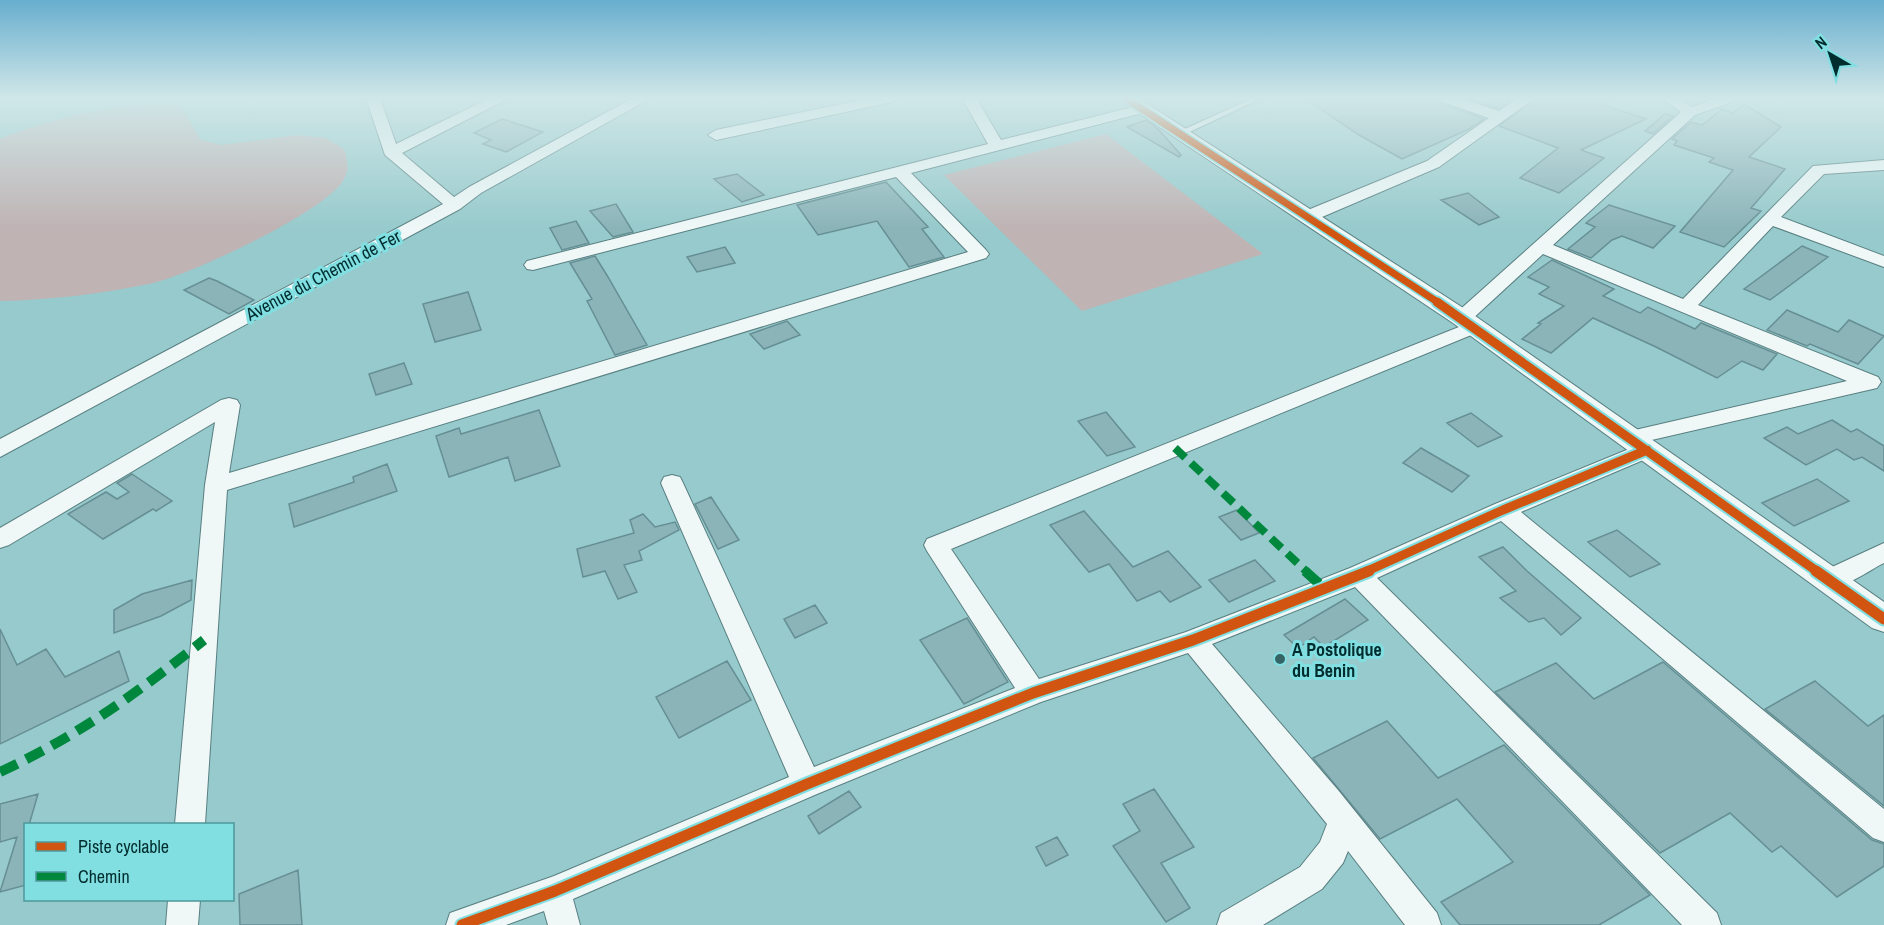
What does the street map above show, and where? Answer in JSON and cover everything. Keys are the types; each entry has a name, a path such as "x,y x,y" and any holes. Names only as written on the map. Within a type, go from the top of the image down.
{"street":[{"path":"387,141 390,152 454,205"},
{"path":"390,152 412,141"},
{"name":"Avenue du Chemin de Fer","path":"0,449 454,205 475,190 565,141"},
{"path":"994,141 997,146"},
{"path":"534,265 1012,141"},
{"path":"1191,141 1468,322 1884,619"},
{"path":"1309,216 1432,164 1466,141"},
{"path":"1033,693 936,545 1468,322 1541,247 1658,141"},
{"path":"1684,307 1819,170 1884,165"},
{"path":"216,485 980,254 900,171"},
{"path":"1770,219 1884,262"},
{"path":"1541,247 1684,307 1877,381"},
{"path":"462,925 555,891 807,784 1033,693 1193,640 1359,575 1503,510 1638,444 1877,381"},
{"path":"0,539 229,405 216,485 190,823"},
{"path":"672,483 807,784"},
{"path":"1503,510 1884,828"},
{"path":"1828,580 1884,552"},
{"path":"1359,575 1705,925"},
{"path":"1193,640 1344,820 1425,925"},
{"path":"1233,925 1311,878 1332,852 1344,820"},
{"path":"555,891 564,925"},
{"path":"182,925 184,901"}],"shaded area":[{"path":"0,141 206,141 221,145 250,141 331,141 344,149 347,172 333,192 285,224 223,256 149,284 94,294 0,301"},
{"path":"1078,141 1115,141 1263,254 1082,311 944,175"}],"building":[{"path":"489,141 526,141 506,152 483,144"},
{"path":"1152,141 1169,141 1181,155 1179,157"},
{"path":"1370,141 1442,141 1402,159"},
{"path":"1540,141 1600,141 1581,150 1604,158 1559,193 1520,178 1558,148"},
{"path":"1677,141 1766,141 1749,157 1785,169 1751,208 1761,211 1724,247 1680,232 1733,170 1709,162 1714,158 1674,145"},
{"path":"737,174 764,195 742,202 714,179"},
{"path":"886,182 928,227 922,229 944,257 909,267 877,221 818,235 797,205"},
{"path":"1468,193 1499,217 1479,225 1441,200"},
{"path":"616,204 633,232 613,237 590,211"},
{"path":"1609,205 1675,226 1653,248 1622,236 1612,240 1591,258 1568,249 1595,227 1586,223"},
{"path":"576,221 589,243 562,250 550,228"},
{"path":"1802,246 1828,257 1770,300 1744,289"},
{"path":"725,247 735,263 697,272 687,257"},
{"path":"595,256 647,345 615,355 587,301 592,299 570,263"},
{"path":"1552,260 1614,289 1603,296 1640,313 1648,307 1695,329 1701,323 1777,354 1763,370 1742,361 1717,378 1593,318 1551,353 1522,339 1541,324 1538,323 1564,306 1539,294 1549,287 1528,277"},
{"path":"209,278 254,300 229,314 184,290"},
{"path":"468,292 481,330 435,342 423,304"},
{"path":"1787,310 1838,332 1849,320 1884,336 1858,364 1810,344 1807,346 1767,330"},
{"path":"787,321 800,335 764,349 750,334"},
{"path":"404,363 412,384 376,395 369,374"},
{"path":"539,410 560,466 515,481 508,457 449,477 436,436 459,428 461,434"},
{"path":"1106,412 1135,447 1107,456 1078,421"},
{"path":"1471,413 1502,436 1478,447 1447,423"},
{"path":"1832,420 1851,432 1857,429 1884,446 1884,471 1862,457 1854,460 1837,449 1806,465 1764,438 1787,427 1798,434"},
{"path":"1421,448 1469,476 1452,492 1403,463"},
{"path":"387,464 397,491 294,527 289,504 354,482 353,477"},
{"path":"132,474 172,501 156,511 153,509 103,539 68,514 106,492 117,499 129,492 117,483"},
{"path":"1817,479 1849,501 1794,526 1762,503"},
{"path":"711,497 739,540 718,549 695,504"},
{"path":"1237,510 1259,533 1241,540 1219,517"},
{"path":"1084,511 1133,567 1168,551 1201,587 1170,602 1160,591 1137,601 1109,564 1089,572 1050,525"},
{"path":"643,514 655,527 675,522 679,530 639,551 642,560 624,565 637,592 618,599 605,571 583,577 577,549 634,533 630,520"},
{"path":"1617,530 1660,564 1630,577 1588,542"},
{"path":"1503,547 1581,618 1561,635 1544,618 1529,622 1500,598 1516,591 1479,557"},
{"path":"1255,560 1275,581 1229,602 1209,580"},
{"path":"192,580 191,600 161,616 114,633 114,610 142,594"},
{"path":"1345,599 1368,620 1324,647 1314,637 1298,648 1284,635"},
{"path":"815,605 827,623 795,638 784,619"},
{"path":"967,618 1008,682 964,704 920,640"},
{"path":"0,629 17,665 46,649 65,677 119,651 129,681 0,744"},
{"path":"727,661 751,700 679,738 656,697"},
{"path":"1663,662 1872,840 1884,844 1884,866 1837,897 1781,846 1772,852 1730,813 1660,853 1495,692 1556,663 1594,699"},
{"path":"1815,681 1868,726 1884,715 1884,806 1765,709"},
{"path":"1387,721 1438,778 1504,745 1650,895 1599,925 1460,925 1441,902 1513,862 1457,799 1380,839 1313,758"},
{"path":"1154,789 1194,847 1161,863 1190,908 1166,922 1113,846 1140,831 1123,804"},
{"path":"849,791 861,807 819,834 808,816"},
{"path":"38,794 30,823 24,823 24,886 0,892 17,837 0,842 0,804"},
{"path":"1057,837 1068,855 1046,866 1036,847"},
{"path":"298,870 302,925 240,925 239,894"}],"marked path":[{"path":"1175,448 1324,588"},
{"path":"0,772 48,750 133,696 204,640"}],"cycle path":[{"path":"1191,141 1462,318 1884,619"},
{"path":"462,925 555,891 807,784 1033,693 1193,640 1359,575 1503,510 1647,450"}],"place":[{"name":"A Postolique du Benin","path":"1280,659"}]}
